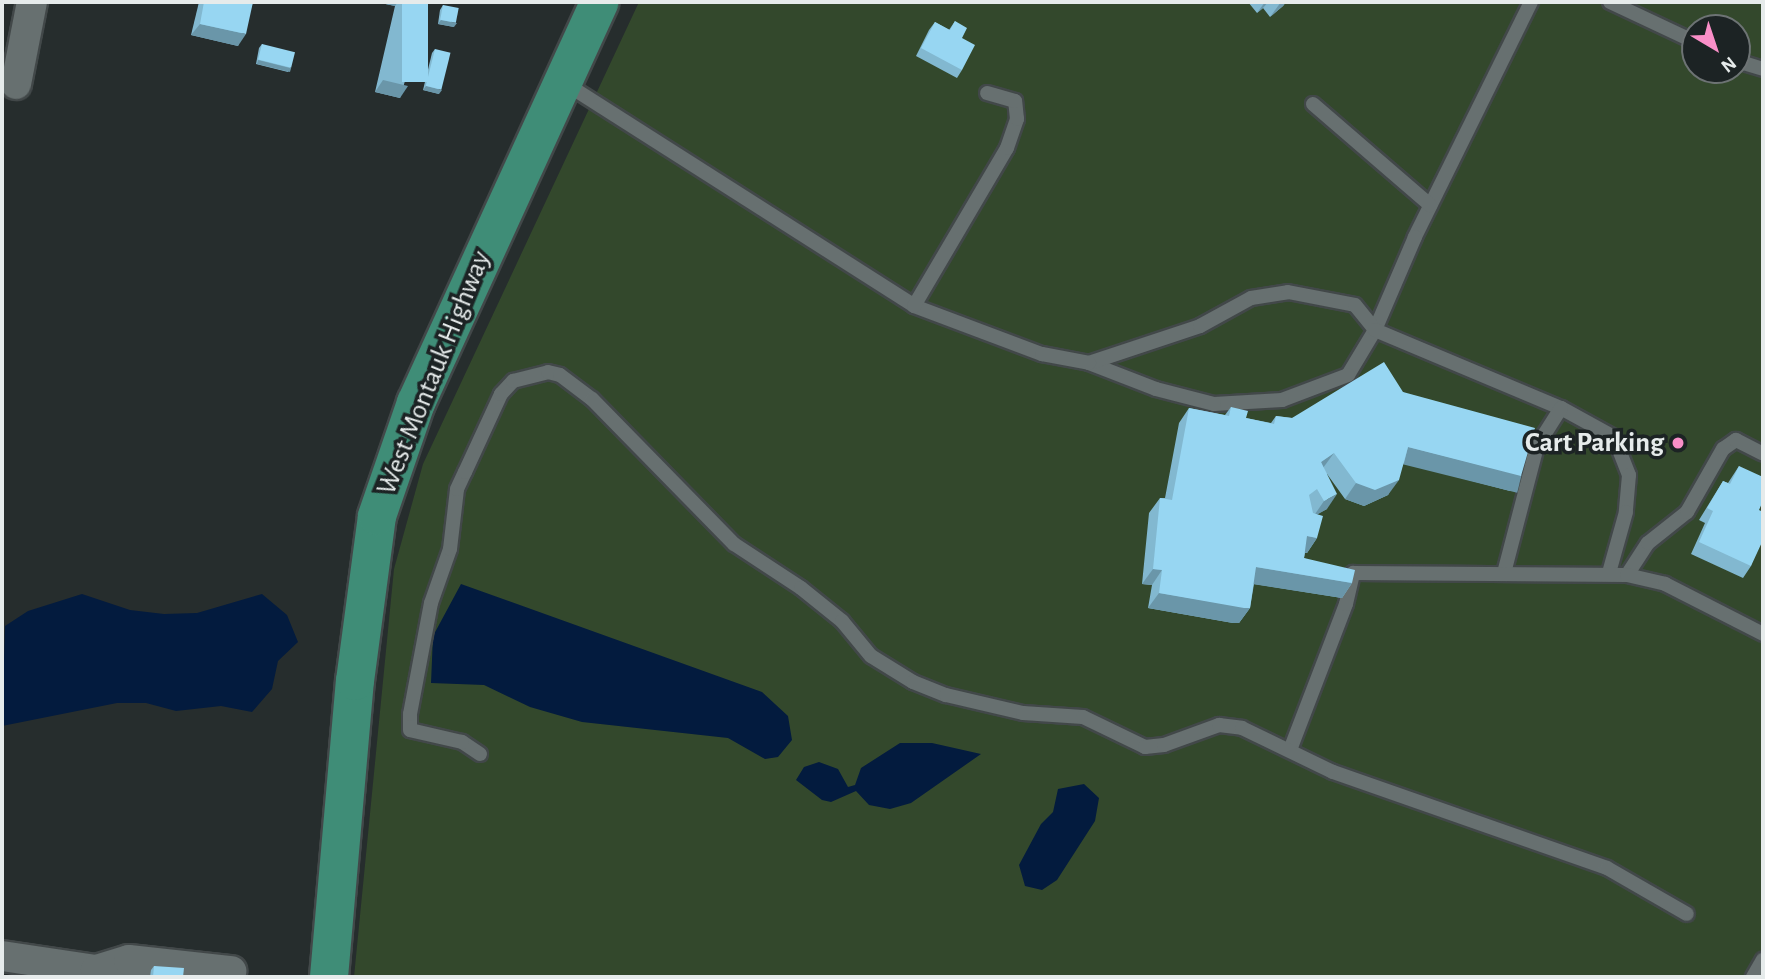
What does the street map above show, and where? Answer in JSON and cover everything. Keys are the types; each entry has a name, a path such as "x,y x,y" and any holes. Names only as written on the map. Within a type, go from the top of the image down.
{"main road":[{"name":"West Montauk Highway","path":"329,977 355,681 377,516 416,403 600,2"}],"street":[{"path":"16,84 32,2"},
{"path":"4,960 112,969 147,944 204,951 235,974"}],"lane":[{"path":"562,81 914,306 1042,354 1090,363 1156,389 1214,404 1282,400 1349,375 1375,330 1430,205 1531,2"},
{"path":"1610,2 1681,35"},
{"path":"914,306 1007,148 1017,119 1015,101 987,93"},
{"path":"1313,104 1430,205"},
{"path":"1090,363 1200,326 1251,298 1288,292 1355,305 1375,330 1560,408 1614,437 1629,475 1626,512 1609,573"},
{"path":"480,754 462,742 410,730 410,714 431,603 450,549 457,489 501,394 513,381 548,372 560,375 592,400 734,544 801,588 842,621 871,656 913,682 946,695 1023,713 1083,718 1145,747 1219,725 1242,728 1334,772 1607,868 1687,914"},
{"path":"1504,573 1537,446 1560,408"},
{"path":"1627,575 1648,543 1687,512 1723,449 1736,440 1763,454"},
{"path":"1290,750 1346,604 1353,573 1627,575 1665,584 1763,634"},
{"path":"1753,977 1763,960"}],"green space":[{"path":"639,2 1763,2 1763,977 354,977 394,569 423,464"}],"water":[{"path":"461,584 762,692 788,716 792,740 778,757 765,759 728,738 582,722 530,707 484,685 431,683 433,636"},
{"path":"82,594 130,610 164,614 197,613 262,594 287,615 298,642 278,661 272,689 252,712 221,706 176,711 146,703 117,703 2,726 5,626 28,611"},
{"path":"900,743 932,743 981,754 911,803 890,809 869,805 856,791 831,802 822,800 796,780 804,767 819,762 838,769 848,787 855,785 861,768"},
{"path":"1084,784 1099,798 1095,821 1057,880 1042,890 1025,886 1019,865 1041,824 1053,812 1058,789"}],"building":[{"path":"204,2 253,2 246,34 200,24"},
{"path":"402,2 428,2 428,82 402,82"},
{"path":"443,5 459,8 456,23 440,20"},
{"path":"955,21 967,28 962,38 975,45 962,70 921,48 935,22 950,30"},
{"path":"262,44 295,52 291,68 258,60"},
{"path":"435,49 451,53 441,90 426,86"},
{"path":"1384,362 1403,392 1535,428 1521,476 1408,447 1399,480 1375,490 1356,483 1334,453 1321,462 1337,494 1324,501 1317,489 1309,495 1313,513 1323,516 1317,538 1307,536 1304,558 1355,570 1352,583 1256,567 1250,608 1159,593 1162,570 1153,569 1160,498 1172,500 1189,408 1229,416 1231,407 1248,411 1246,418 1274,424 1276,416 1292,418"},
{"path":"1739,466 1763,477 1763,501 1759,510 1763,512 1763,540 1751,566 1699,542 1713,511 1707,508 1723,481 1730,484"},
{"path":"154,966 184,968 183,977 153,977"}],"place":[{"name":"Cart Parking","path":"1678,443"}]}
